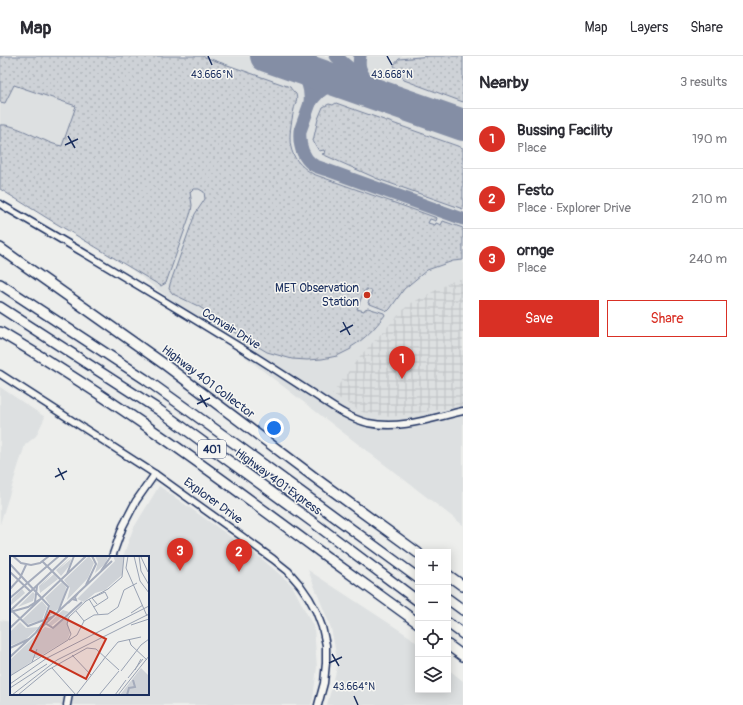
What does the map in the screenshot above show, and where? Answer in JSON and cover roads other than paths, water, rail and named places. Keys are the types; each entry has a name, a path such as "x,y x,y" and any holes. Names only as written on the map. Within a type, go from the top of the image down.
{"highway":[{"name":"Highway 401 Collector","path":"0,248 164,364 415,551"},
{"path":"0,279 14,293"},
{"name":"Highway 401 Express","path":"0,284 152,384 415,576"},
{"name":"Highway 401 Express","path":"0,306 159,410 415,599"},
{"name":"401","path":"0,332 34,352 111,402 195,460 415,621"},
{"path":"451,577 463,586"},
{"path":"451,601 463,610"},
{"path":"451,625 463,634"},
{"path":"451,647 463,656"}],"street":[{"name":"Convair Drive","path":"0,204 206,326 336,409 356,419 367,423 395,426 463,411"},
{"name":"Explorer Drive","path":"0,374 154,474 288,571 309,598 322,627 326,645 326,663 324,683 318,705"},
{"path":"112,556 126,520 136,501 154,474"},
{"path":"67,705 69,695"}],"place":[{"name":"MET Observation Station","path":"367,295"},
{"name":"Bussing Facility","path":"402,379"},
{"name":"ornge","path":"180,571"},
{"name":"Festo","path":"239,572"}]}
